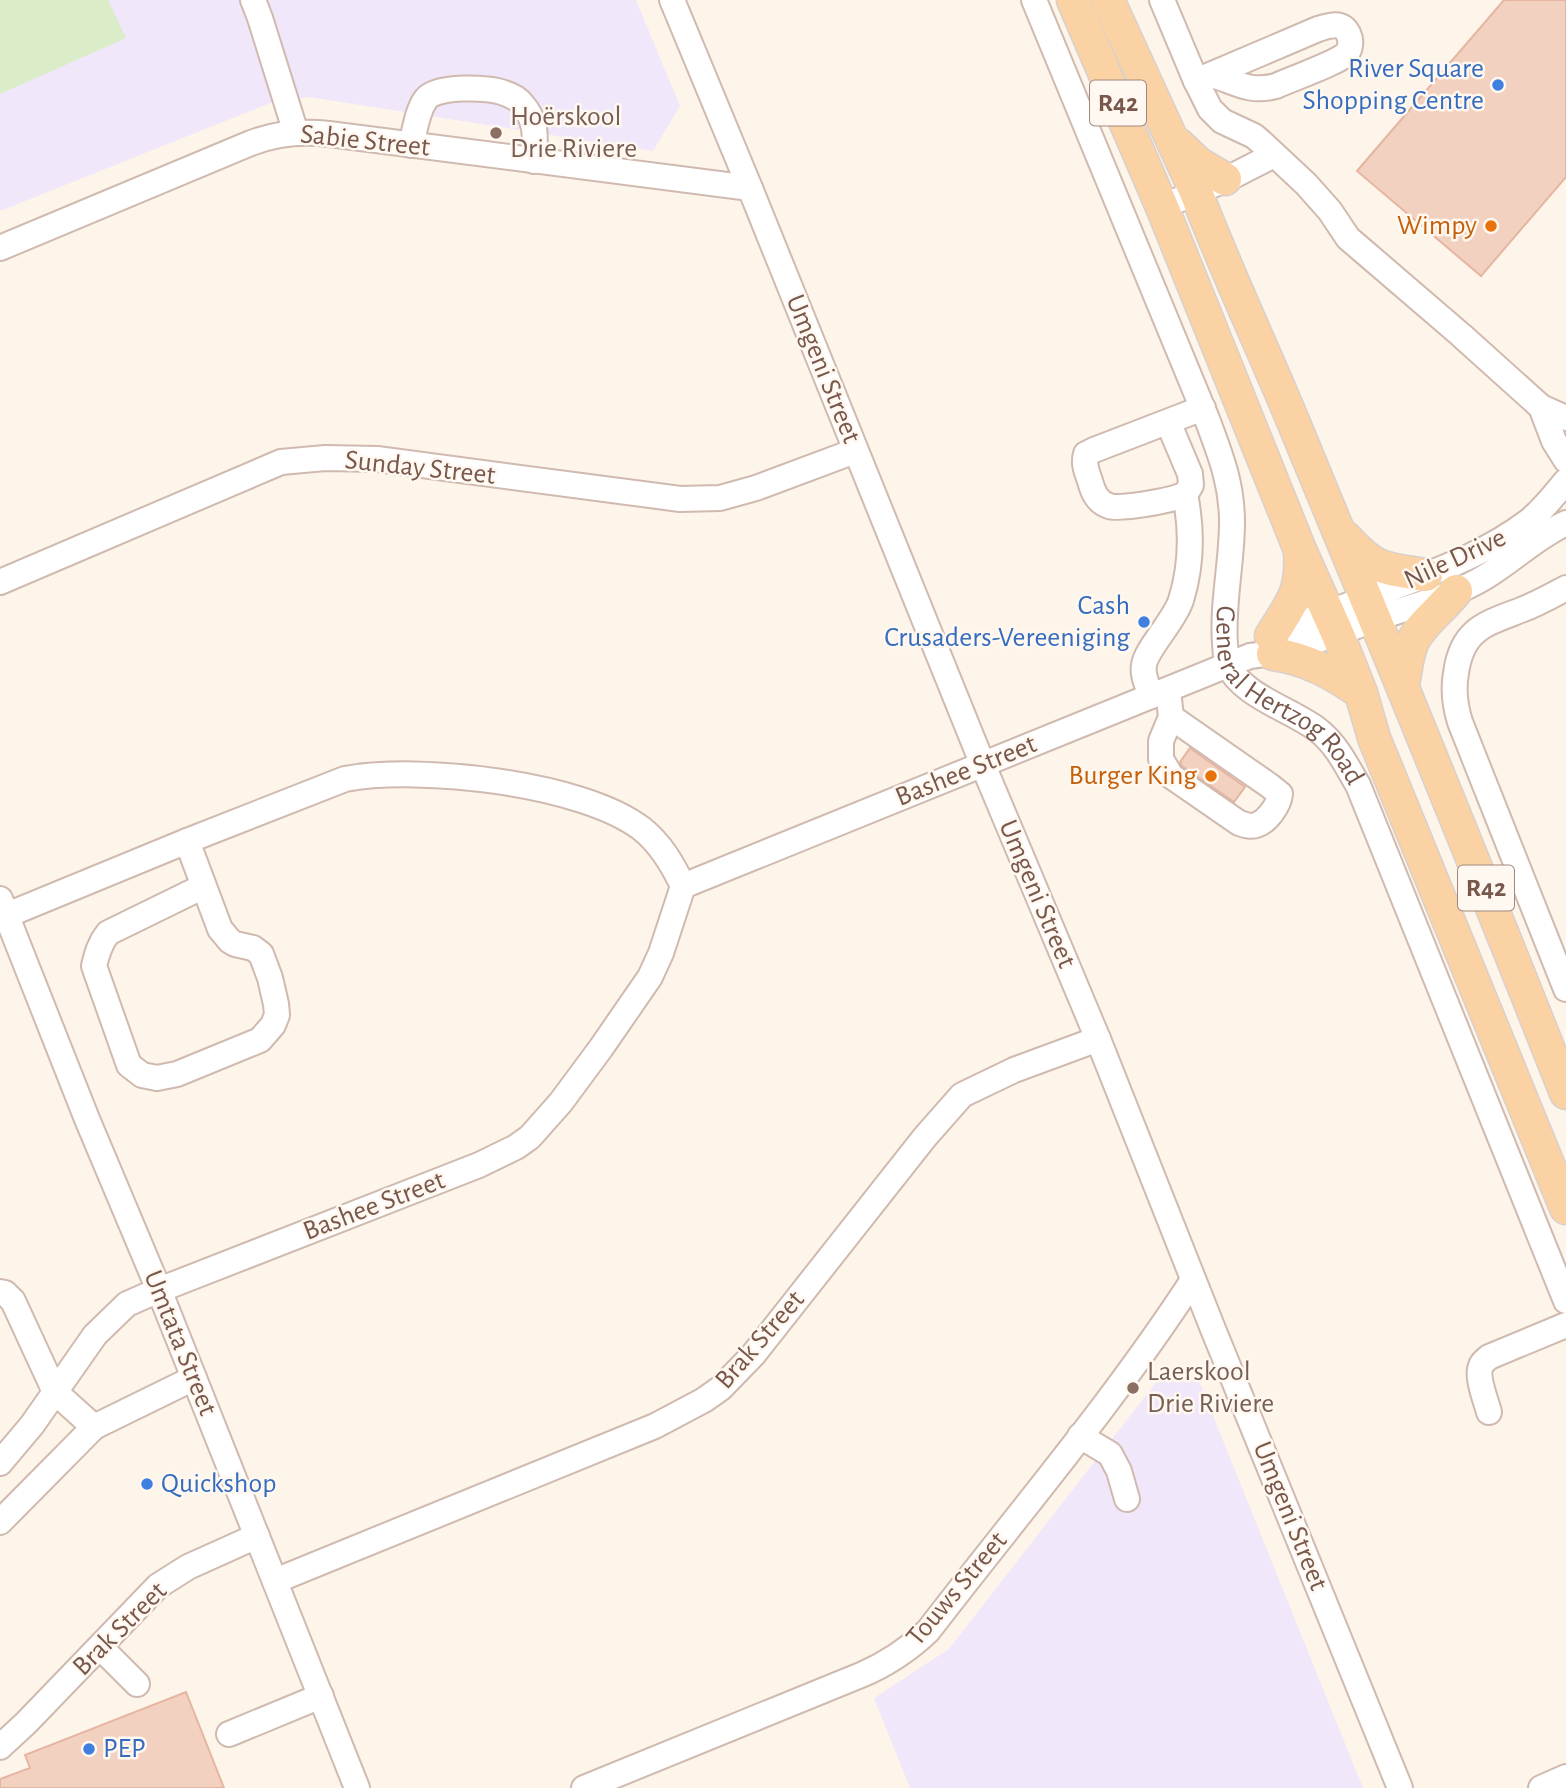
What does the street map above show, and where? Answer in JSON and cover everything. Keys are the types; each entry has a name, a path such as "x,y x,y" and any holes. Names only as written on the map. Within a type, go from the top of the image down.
{"main road":[{"name":"General Hertzog Road","path":"1073,0 1162,207 1300,550 1333,624 1361,693 1374,738 1566,1208"},
{"name":"R42","path":"1108,0 1196,192 1278,384 1486,887 1566,1093"},
{"path":"1172,139 1200,165 1227,178 1228,188 1208,224"},
{"path":"1335,525 1359,552 1373,563 1396,571 1426,575"},
{"path":"1300,550 1301,576 1297,591 1288,610 1255,653 1297,659 1322,668 1361,693"},
{"path":"1403,684 1409,651 1415,638 1456,591"}],"street":[{"path":"253,0 296,133"},
{"name":"Umgeni Street","path":"672,0 983,765 1098,1040 1400,1788"},
{"name":"General Hertzog Road","path":"1034,0 1203,408 1226,470 1230,494 1231,535 1224,619 1226,657 1255,653"},
{"path":"1162,0 1204,78 1205,100 1216,116 1254,136 1285,163 1323,204 1348,237 1541,407 1566,418"},
{"path":"1335,25 1348,33 1350,44 1346,54 1276,86 1249,89 1204,78 1318,29 1335,25"},
{"path":"411,145 426,98 451,89 480,89 503,92 524,106 536,133 534,160"},
{"name":"Sabie Street","path":"0,248 258,140 280,134 313,132 750,188"},
{"path":"1162,207 1274,155"},
{"path":"1541,407 1554,441 1566,460"},
{"path":"1168,422 1190,474 1191,485 1185,494 1142,505 1111,508 1101,502 1093,492 1084,461 1086,454 1203,408"},
{"name":"Sunday Street","path":"0,582 281,462 325,458 377,459 681,499 720,498 756,488 855,451"},
{"name":"Nile Drive","path":"1333,624 1370,609 1426,575 1493,545 1540,511 1566,481"},
{"path":"1171,717 1161,741 1161,759 1171,776 1239,823 1249,826 1264,821 1278,804 1280,794 1171,717 1159,693 1144,676 1143,663 1181,603 1189,564 1190,520 1185,494"},
{"name":"Nile Drive","path":"1370,609 1456,591 1486,576 1546,533 1566,523"},
{"path":"1566,588 1475,631 1461,651 1454,696 1460,722 1566,989"},
{"name":"Bashee Street","path":"0,1463 32,1426 94,1335 127,1304 480,1165 530,1137 561,1102 649,977 661,953 683,886 1255,653 1333,624"},
{"name":"General Hertzog Road","path":"1255,653 1238,678 1252,691 1297,716 1322,734 1338,750 1358,785 1566,1301"},
{"path":"2,911 345,779 364,776 422,774 521,786 572,797 611,811 653,839 673,865 683,886"},
{"path":"187,841 205,886 220,929 230,941 253,948 261,954 270,978 277,1015 273,1025 260,1040 177,1074 157,1078 142,1075 129,1065 94,966 98,951 108,933 205,886"},
{"name":"Umtata Street","path":"2,911 159,1290 357,1788"},
{"name":"Brak Street","path":"275,1581 655,1426 704,1400 721,1388 746,1362 916,1148 962,1095 1014,1070 1098,1040"},
{"name":"Touws Street","path":"583,1788 862,1675 901,1654 929,1631 1166,1322 1193,1280"},
{"path":"0,1292 13,1301 55,1392 94,1427"},
{"path":"1489,1412 1479,1375 1479,1368 1483,1363 1489,1357 1566,1325"},
{"path":"0,1522 94,1427 194,1378"},
{"path":"1080,1436 1110,1454 1119,1471 1127,1499"},
{"name":"Brak Street","path":"0,1747 158,1586 188,1567 257,1536"},
{"path":"100,1647 137,1684"},
{"path":"229,1734 321,1696"},
{"path":"1541,1788 1566,1777"}],"shaded area":[{"name":"Hoërskool Drie Riviere","path":"0,0 636,0 680,106 653,151 309,97 273,102 0,211"},
{"path":"1161,1376 1199,1381 1363,1788 910,1788 874,1698 949,1649"}],"green space":[{"path":"0,0 108,0 126,38 0,94"}],"building":[{"name":"River Square Shopping Centre","path":"1504,0 1566,0 1566,177 1481,276 1357,171"},
{"path":"1190,748 1245,787 1234,802 1182,766 1180,762"},
{"path":"186,1692 224,1788 0,1788 0,1779 30,1768 25,1755"}],"place":[{"name":"River Square Shopping Centre","path":"1498,85"},
{"name":"Hoërskool Drie Riviere","path":"496,133"},
{"name":"Wimpy","path":"1491,226"},
{"name":"Cash Crusaders-Vereeniging","path":"1144,622"},
{"name":"Burger King","path":"1211,776"},
{"name":"Laerskool Drie Riviere","path":"1133,1388"},
{"name":"Quickshop","path":"147,1484"},
{"name":"PEP","path":"89,1749"}]}
